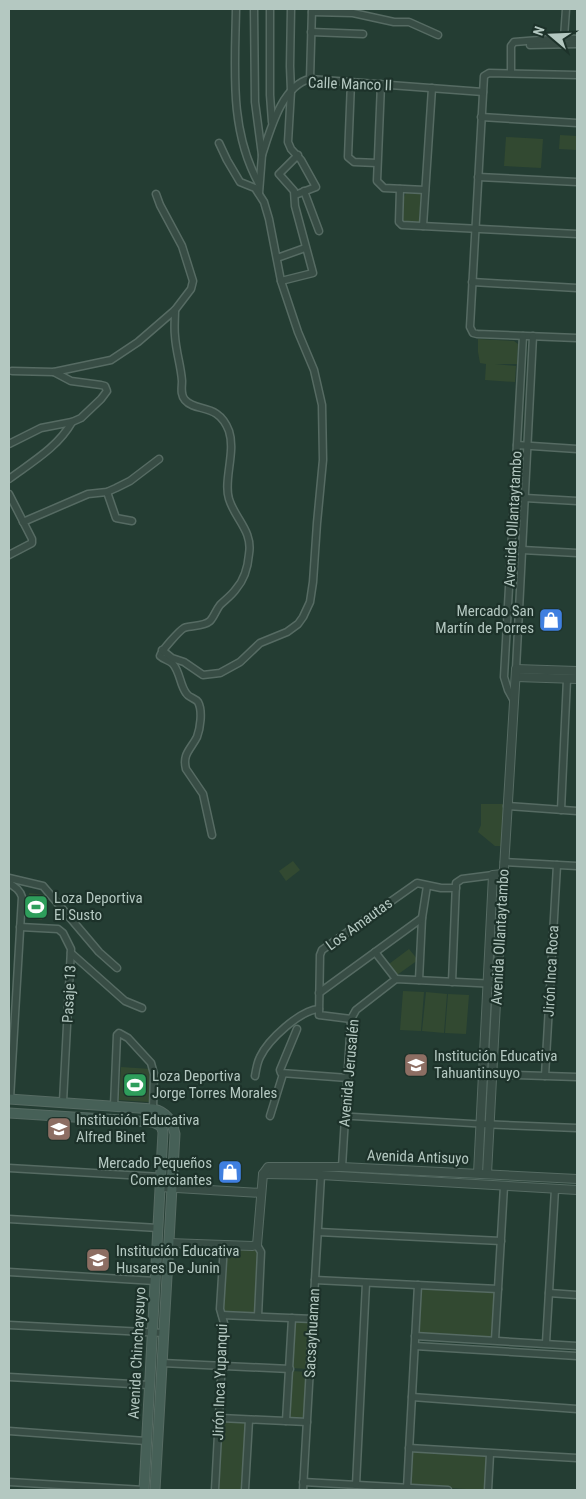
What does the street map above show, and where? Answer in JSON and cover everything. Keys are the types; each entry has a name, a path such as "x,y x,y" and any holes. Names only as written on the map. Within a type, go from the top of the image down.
{"main road":[{"path":"10,1099 153,1109 165,1113 170,1119 174,1134 171,1188"},
{"path":"9,1113 153,1122 158,1124 163,1132 160,1187"},
{"name":"Avenida Chinchaysuyo","path":"144,1490 160,1187"},
{"name":"Avenida Chinchaysuyo","path":"155,1490 171,1188"}],"street":[{"path":"236,9 234,78 236,109 247,161 259,184"},
{"path":"254,9 255,102 262,155 259,193"},
{"path":"270,9 272,124"},
{"path":"291,9 291,91 288,142 291,149 298,155 316,187 295,195"},
{"path":"564,38 566,9"},
{"path":"310,79 312,10 353,12 394,22 409,22 438,35"},
{"path":"311,32 363,34"},
{"path":"513,44 564,38 577,39"},
{"path":"513,44 577,44"},
{"path":"511,73 513,44"},
{"path":"577,75 489,72 484,76 470,327 473,332 577,338"},
{"name":"Calle Manco II","path":"262,155 272,124 291,91 296,85 310,79 482,92"},
{"path":"351,82 348,157 354,162 376,163"},
{"path":"381,84 376,163 377,181 384,188 425,190"},
{"path":"423,226 432,88"},
{"path":"481,117 577,123"},
{"path":"162,650 172,658 190,665 203,675 220,673 240,662 260,643 292,628 304,617 310,602 313,582 316,522 322,478 323,414 314,370 298,332 281,281 269,219 259,193 255,188 240,182 226,160 219,142"},
{"path":"281,281 313,273 295,206 294,191 279,174 298,155"},
{"path":"478,177 577,182"},
{"path":"400,189 399,222 402,225 577,234"},
{"path":"304,191 319,231"},
{"path":"12,371 54,372 111,360 138,342 175,310 190,289 193,281 182,246 156,194"},
{"path":"277,258 305,248"},
{"path":"472,282 577,288"},
{"path":"175,310 175,336 183,398 197,406 215,412 228,430 231,440 228,495 249,537 249,554 240,584 222,603 209,621 184,628 162,650 160,656 172,663 186,694 198,702 200,722 198,732 187,752 184,764 202,794 212,835"},
{"name":"Avenida Ollantaytambo","path":"514,701 504,677 523,336"},
{"name":"Avenida Ollantaytambo","path":"487,1174 533,336"},
{"path":"9,444 41,428 72,422 82,418 105,394 107,388 101,385 71,381 54,372"},
{"path":"9,479 55,444 65,434 72,422"},
{"path":"517,445 577,449"},
{"path":"23,522 88,494 107,492 130,481 159,459"},
{"path":"107,492 116,518 132,521"},
{"path":"9,496 32,539 29,546 9,555"},
{"path":"525,498 577,501"},
{"path":"522,550 577,553"},
{"path":"516,673 577,672"},
{"path":"516,673 577,679"},
{"path":"560,810 567,679"},
{"path":"508,806 577,811"},
{"path":"504,862 577,866"},
{"name":"Jirón Inca Roca","path":"545,1076 557,865"},
{"path":"452,982 456,888 458,880 503,874"},
{"name":"Avenida Ollantaytambo","path":"478,1173 493,876"},
{"path":"9,878 43,886 99,952 117,968"},
{"path":"9,883 21,892 10,1099"},
{"name":"Los Amautas","path":"319,1012 320,955 322,950 417,883 427,886 456,888"},
{"path":"419,980 422,918 427,886"},
{"path":"319,993 422,918"},
{"name":"Pasaje 13","path":"20,927 58,929 69,944 71,953 63,1102"},
{"path":"375,952 396,979 496,984"},
{"path":"71,953 125,1001 142,1008"},
{"name":"Avenida Jerusalén","path":"342,1168 351,1019 356,1010 396,979"},
{"path":"255,1076 260,1057 273,1040 302,1014 310,1010 351,1019"},
{"path":"270,1116 282,1072 297,1029"},
{"path":"114,1106 117,1034 122,1033 151,1063 154,1074 153,1109"},
{"path":"282,1072 348,1078"},
{"path":"483,1074 577,1077"},
{"path":"345,1116 577,1128"},
{"name":"Avenida Antisuyo","path":"577,1179 478,1173 270,1166 266,1168 263,1174 321,1175 577,1190"},
{"path":"9,1168 161,1177"},
{"path":"258,1316 261,1252 257,1245 263,1174"},
{"name":"Sacsayhuaman","path":"303,1490 321,1175"},
{"path":"495,1340 504,1186"},
{"path":"160,1187 261,1193"},
{"path":"546,1343 555,1189"},
{"path":"9,1219 158,1228"},
{"path":"318,1232 501,1241"},
{"path":"169,1243 257,1245"},
{"name":"Jirón Inca Yupanqui","path":"215,1490 224,1323 220,1309 224,1245"},
{"path":"9,1272 155,1281"},
{"path":"315,1280 498,1289"},
{"path":"356,1485 366,1283"},
{"path":"407,1488 418,1285"},
{"path":"549,1293 577,1295"},
{"path":"222,1315 313,1320"},
{"path":"286,1421 292,1318"},
{"path":"9,1325 164,1333"},
{"path":"416,1336 577,1346"},
{"path":"415,1346 577,1356"},
{"path":"162,1363 290,1369"},
{"path":"9,1377 149,1384"},
{"path":"412,1397 577,1409"},
{"path":"220,1418 307,1422"},
{"name":"Jirón Inca Yupanqui","path":"245,1490 249,1420"},
{"path":"9,1431 146,1440"},
{"path":"409,1448 577,1458"},
{"path":"488,1490 490,1454"},
{"path":"9,1482 144,1490"},
{"path":"303,1482 448,1490"}],"green space":[{"path":"560,135 577,136 577,150 559,149"},
{"path":"506,137 543,139 541,168 504,166"},
{"path":"406,193 421,194 419,222 402,221"},
{"path":"478,339 514,341 518,344 517,364 495,364 516,366 515,382 485,380 486,364 480,363"},
{"path":"481,804 504,804 501,846 495,846 478,832 481,825"},
{"path":"293,861 300,870 286,881 279,871"},
{"name":"Loza Deportiva El Susto","path":"29,893 45,895 42,920 27,918"},
{"path":"409,949 418,960 397,975 389,964"},
{"path":"403,991 424,992 421,1031 400,1030"},
{"path":"426,992 447,994 444,1033 422,1031"},
{"path":"448,994 469,995 466,1034 445,1033"},
{"name":"Loza Deportiva Jorge Torres Morales","path":"121,1067 151,1069 149,1102 119,1100"},
{"path":"226,1248 259,1250 256,1313 223,1312"},
{"path":"421,1288 495,1291 493,1337 419,1333"},
{"path":"294,1320 311,1321 308,1369 292,1368"},
{"path":"292,1371 307,1372 305,1419 288,1418"},
{"path":"221,1420 247,1421 243,1490 216,1490"},
{"path":"412,1450 487,1455 485,1490 410,1486"}],"place":[{"name":"Mercado San Martín de Porres","path":"551,620"},
{"name":"Loza Deportiva El Susto","path":"36,907"},
{"name":"Institución Educativa Tahuantinsuyo","path":"416,1065"},
{"name":"Loza Deportiva Jorge Torres Morales","path":"135,1085"},
{"name":"Institución Educativa Alfred Binet","path":"59,1129"},
{"name":"Mercado Pequeños Comerciantes","path":"230,1172"},
{"name":"Institución Educativa Husares De Junin","path":"98,1260"}]}
